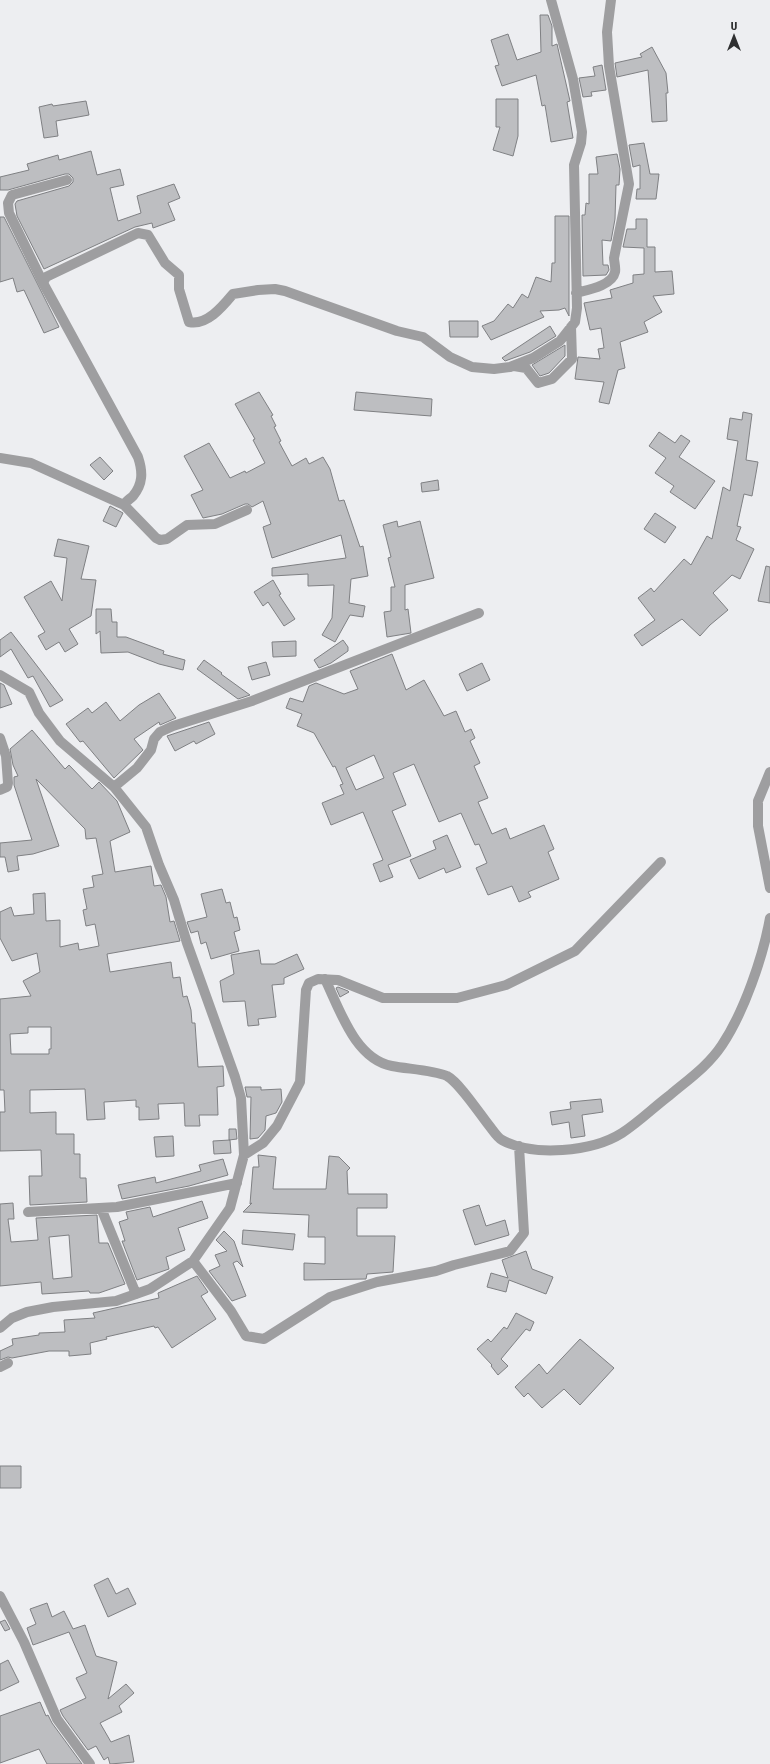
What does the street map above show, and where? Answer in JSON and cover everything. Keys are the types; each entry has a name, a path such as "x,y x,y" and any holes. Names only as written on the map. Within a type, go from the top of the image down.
{"street":[{"path":"43,282 46,277 142,233 148,235 165,263 179,275 179,290 189,322 201,322 221,309 234,294 275,289 359,316 397,331 423,337 450,357 472,367 494,369 514,366 533,358 560,340 575,322 574,165 581,143 582,132 573,79 551,0"},
{"path":"576,293 592,289 613,277 615,271 614,258 616,245 629,184 609,66 608,32 611,0"},
{"path":"66,180 12,195 8,204 9,213 43,282 138,457 141,467 141,483 138,489 124,505"},
{"path":"514,366 526,368 538,383 552,379 572,359 571,327"},
{"path":"0,458 30,463 124,505 156,538 160,540 170,538 187,525 215,524 246,510"},
{"path":"114,787 137,768 151,750 154,739 160,732 252,701 479,613"},
{"path":"0,675 29,692 39,714 60,742 114,787 146,827 159,865 174,900 187,943 241,1098 244,1155 230,1208 193,1261 150,1289 116,1301 53,1307 28,1312 12,1318 0,1328"},
{"path":"0,738 6,756 8,782 7,787 0,790"},
{"path":"770,772 758,801 758,826 770,888"},
{"path":"244,1155 263,1143 277,1126 300,1082 306,990 309,983 318,979 338,980 383,998 457,998 506,985 574,951 661,862"},
{"path":"325,979 361,1048 375,1060 388,1065 447,1076 500,1140 519,1146 542,1150 573,1149 604,1143 621,1133 707,1065 722,1045 736,1021 758,964 770,918"},
{"path":"193,1261 231,1311 246,1336 264,1339 330,1297 377,1282 436,1271 454,1264 510,1251 524,1233 519,1146"},
{"path":"28,1212 102,1208 144,1203 237,1183"},
{"path":"102,1208 136,1294"},
{"path":"0,1596 24,1642 57,1719 90,1764"}],"building":[{"path":"540,15 548,15 552,26 552,46 557,44 570,101 567,102 573,138 551,142 545,105 542,106 536,75 502,86 495,66 499,65 491,40 508,34 517,60 541,52"},
{"path":"652,47 666,73 668,93 666,93 667,121 652,122 648,70 617,77 615,63 642,57 640,54"},
{"path":"602,65 606,90 591,92 592,96 583,97 579,78 595,76 593,67"},
{"path":"496,99 518,99 518,136 513,156 493,150 500,127 496,127"},
{"path":"86,101 89,115 56,121 58,136 44,138 39,107 52,104 53,106"},
{"path":"644,143 650,174 659,174 656,199 636,199 637,189 640,189 640,165 633,167 629,145"},
{"path":"91,151 97,175 120,169 124,185 110,188 118,221 141,213 137,196 174,184 180,198 168,203 175,220 153,228 152,223 135,227 44,269 17,216 15,204 17,201 69,186 73,182 73,178 69,174 65,174 8,190 0,190 0,177 29,170 27,164 58,155 59,160"},
{"path":"617,154 620,169 619,185 616,185 615,219 611,241 602,240 603,265 608,265 609,270 606,275 583,276 582,215 585,215 586,203 589,204 589,174 598,174 596,157"},
{"path":"555,216 569,216 569,316 565,308 559,310 540,311 544,317 491,340 482,326 494,321 508,304 513,308 522,294 528,298 536,277 551,282 552,263 555,263"},
{"path":"0,217 4,217 59,327 44,333 24,290 17,292 13,278 0,282"},
{"path":"636,219 647,219 647,247 655,247 655,272 672,271 674,294 653,296 662,312 644,322 648,332 620,342 625,368 618,370 609,404 599,402 604,382 575,379 578,357 600,359 598,349 604,348 601,328 590,330 584,303 612,298 610,290 633,283 633,275 644,274 644,248 623,247 627,229 636,229"},
{"path":"449,321 478,321 478,337 450,337"},
{"path":"550,326 556,336 530,352 505,361 502,358"},
{"path":"565,345 565,356 549,373 540,376 532,365"},
{"path":"259,392 273,415 271,416 276,426 274,427 281,441 279,442 292,466 306,458 309,464 323,457 330,469 339,501 344,500 360,547 363,546 368,576 351,579 349,603 365,606 363,617 350,615 335,642 322,635 332,618 334,585 308,586 308,574 272,576 272,568 346,558 341,535 272,558 263,527 271,524 263,501 252,507 245,504 222,514 203,518 191,495 203,490 184,456 209,443 230,478 245,471 246,473 265,463 253,440 255,439 235,404"},
{"path":"356,392 432,399 431,416 354,410"},
{"path":"743,412 752,414 746,460 758,462 752,496 744,494 737,526 741,527 736,540 754,549 740,579 732,575 713,593 728,610 710,625 700,636 682,619 642,646 634,635 655,620 638,598 651,588 654,592 684,559 691,565 707,536 712,539 723,487 730,491 738,441 727,439 730,418 742,420"},
{"path":"659,432 675,443 681,435 690,441 679,457 715,481 695,509 670,492 674,486 655,473 666,458 649,446"},
{"path":"100,457 113,471 104,480 90,465"},
{"path":"438,480 439,490 422,492 421,483"},
{"path":"110,506 123,513 116,527 103,521"},
{"path":"655,513 676,527 665,543 644,529"},
{"path":"397,521 398,527 420,521 434,578 405,585 405,610 408,609 411,633 387,637 384,612 391,611 391,587 395,587 388,558 391,557 383,525"},
{"path":"58,539 89,546 81,579 96,580 91,616 69,629 78,644 65,652 59,642 46,650 38,636 45,632 24,597 51,581 62,601 67,558 54,556"},
{"path":"766,566 770,567 770,603 758,601"},
{"path":"273,580 281,594 279,595 295,619 284,626 268,602 263,606 254,592"},
{"path":"96,609 111,609 112,622 117,622 117,637 126,637 164,651 163,654 185,660 183,670 159,664 128,652 101,653 100,631 96,634"},
{"path":"11,632 63,700 50,707 33,676 28,678 11,649 0,657 0,640"},
{"path":"343,640 348,647 348,651 331,663 319,668 314,660"},
{"path":"296,641 296,656 273,657 272,642"},
{"path":"392,654 406,690 424,680 444,716 456,711 465,732 471,729 475,738 470,741 480,763 474,766 488,798 478,802 492,834 506,828 510,839 544,825 554,849 548,852 559,879 528,892 531,897 519,902 512,886 488,895 476,868 487,863 479,844 475,845 461,813 439,822 414,764 393,773 406,805 392,811 411,856 388,865 393,877 380,882 373,864 383,860 363,812 331,825 322,803 344,794 340,785 343,784 335,766 333,767 314,733 297,726 302,714 286,708 290,698 303,702 309,686 316,683 344,694 358,689 350,671","holes":["374,755 384,778 356,790 346,768"]},
{"path":"204,660 250,695 238,699 197,669"},
{"path":"266,662 270,675 252,680 248,667"},
{"path":"482,663 490,680 467,691 459,674"},
{"path":"0,683 4,685 12,704 0,708"},
{"path":"159,693 176,718 160,725 159,722 134,739 143,750 114,778 83,741 80,742 66,724 88,708 92,713 106,702 120,721 139,705"},
{"path":"209,722 215,734 196,744 194,741 175,751 167,736"},
{"path":"32,730 65,769 69,765 92,789 99,782 117,801 130,832 110,841 115,872 151,866 154,886 161,885 166,897 170,922 174,921 180,941 107,954 110,972 171,962 173,978 180,977 183,997 187,996 191,1010 192,1023 195,1023 198,1067 223,1066 224,1086 217,1087 218,1115 199,1115 200,1126 185,1126 184,1103 158,1104 159,1119 139,1120 139,1107 136,1107 136,1100 104,1102 105,1119 87,1120 85,1089 30,1090 30,1113 56,1112 56,1134 74,1134 74,1154 80,1154 80,1178 86,1178 87,1202 30,1205 29,1176 42,1176 41,1150 0,1151 0,1112 5,1112 4,1090 0,1090 0,999 31,996 23,981 40,972 37,953 12,961 0,938 0,912 11,907 14,916 34,914 33,894 45,893 46,921 60,920 60,947 78,943 79,950 99,946 95,924 86,926 83,910 87,909 83,889 94,887 92,876 103,874 96,838 86,839 85,829 36,779 59,846 33,854 17,856 19,870 8,872 5,857 0,857 0,843 32,840 14,785 14,777 18,776 13,765 10,749","holes":["28,1027 51,1027 51,1049 49,1049 49,1054 11,1054 10,1034 28,1033"]},
{"path":"447,835 461,867 446,873 444,868 419,879 410,860 436,849 433,841"},
{"path":"222,889 226,903 230,902 234,918 237,917 240,930 234,932 239,951 211,959 206,942 201,944 198,931 191,933 187,922 207,917 201,894"},
{"path":"259,950 261,964 275,964 297,954 304,969 284,978 284,984 272,985 276,1017 258,1019 259,1025 248,1026 245,1001 223,1002 220,981 234,974 231,955"},
{"path":"338,987 349,992 340,997 336,988"},
{"path":"245,1087 261,1087 261,1090 281,1089 282,1102 276,1113 266,1116 265,1130 258,1138 250,1139 251,1097 247,1097"},
{"path":"601,1099 603,1112 582,1115 585,1136 571,1138 569,1122 552,1125 550,1112 571,1109 570,1102"},
{"path":"229,1129 236,1129 237,1139 229,1140"},
{"path":"173,1136 174,1156 156,1157 154,1137"},
{"path":"230,1140 231,1153 214,1154 213,1141"},
{"path":"258,1155 276,1157 273,1189 326,1189 329,1156 339,1157 350,1168 347,1171 348,1194 387,1194 387,1208 357,1208 357,1236 395,1236 393,1272 367,1274 366,1279 304,1280 304,1263 325,1264 325,1237 308,1237 309,1215 243,1212 252,1203 250,1204 253,1167 259,1167"},
{"path":"223,1159 228,1175 189,1186 122,1199 118,1185 155,1177 156,1183 201,1171 199,1165"},
{"path":"202,1201 208,1218 178,1228 185,1250 166,1257 169,1269 137,1280 122,1241 125,1241 119,1222 128,1219 126,1212 150,1207 153,1217"},
{"path":"13,1203 14,1219 8,1219 11,1242 38,1240 36,1218 97,1215 99,1243 108,1243 125,1284 99,1293 90,1293 89,1291 42,1294 41,1282 0,1286 0,1204","holes":["69,1235 72,1277 53,1279 49,1237"]},
{"path":"479,1205 486,1226 505,1220 509,1235 475,1245 463,1210"},
{"path":"243,1230 295,1234 293,1250 242,1244"},
{"path":"224,1231 234,1241 243,1267 237,1261 233,1263 246,1296 232,1301 209,1271 220,1266 215,1255 227,1251 216,1240"},
{"path":"526,1251 532,1269 553,1277 546,1294 509,1280 506,1292 487,1287 491,1273 508,1278 502,1260"},
{"path":"197,1276 208,1292 201,1296 216,1319 172,1348 158,1327 155,1328 154,1326 106,1337 107,1339 90,1343 91,1354 69,1356 69,1351 49,1351 12,1358 8,1357 0,1360 0,1351 13,1345 12,1339 39,1335 39,1333 65,1332 64,1320 95,1318 93,1313 159,1298 158,1293"},
{"path":"516,1313 534,1322 530,1331 526,1329 501,1359 508,1366 498,1375 491,1366 492,1365 477,1349 488,1339 491,1342 504,1327 507,1329"},
{"path":"580,1339 614,1368 580,1405 564,1389 542,1408 528,1393 524,1397 515,1387 539,1364 547,1374"},
{"path":"0,1466 21,1466 21,1488 0,1488"},
{"path":"108,1578 116,1594 128,1588 136,1604 108,1617 94,1585"},
{"path":"47,1603 52,1617 64,1611 73,1629 85,1625 96,1656 117,1662 108,1699 126,1684 134,1693 119,1706 122,1712 100,1723 111,1742 129,1735 134,1762 110,1764 108,1757 104,1760 96,1746 88,1750 63,1716 60,1710 86,1698 76,1678 87,1673 69,1632 33,1645 27,1628 36,1624 30,1609"},
{"path":"5,1620 10,1629 5,1631 0,1622"},
{"path":"8,1660 19,1682 0,1691 0,1664"},
{"path":"40,1702 46,1716 48,1715 52,1723 82,1764 47,1764 39,1749 0,1763 0,1716"}]}
